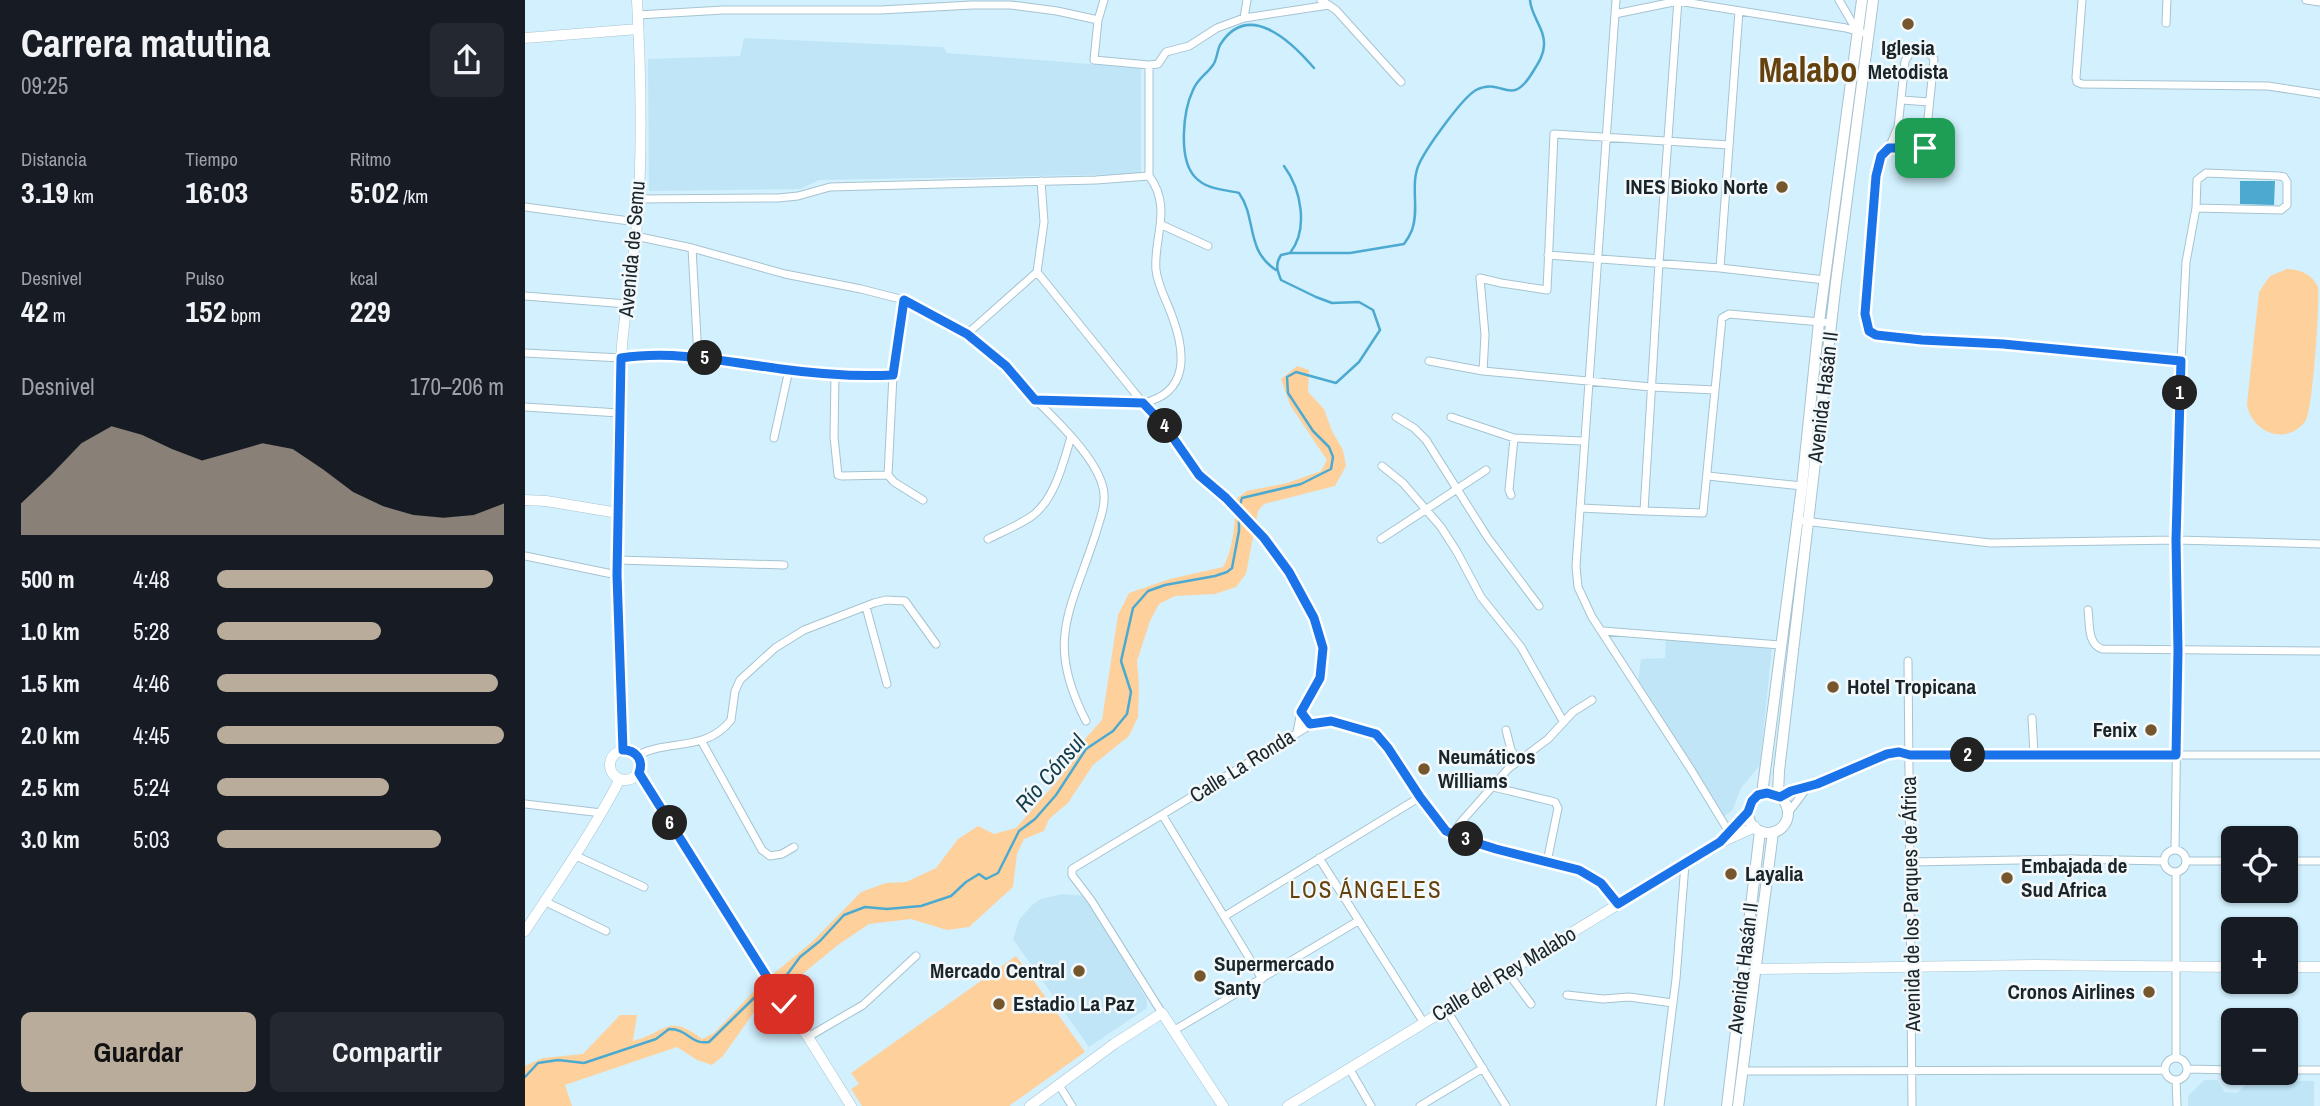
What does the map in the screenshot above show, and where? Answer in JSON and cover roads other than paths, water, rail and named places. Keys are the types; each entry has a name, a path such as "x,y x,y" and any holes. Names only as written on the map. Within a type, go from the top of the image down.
{"main road":[{"name":"Avenida de Semu","path":"623,750 617,575 619,413 621,358 637,222 640,123 637,0"},
{"name":"Avenida Hasán II","path":"1762,794 1781,645 1803,521 1832,323 1862,33 1862,0"},
{"name":"Avenida Hasán II","path":"1779,796 1779,771 1803,521 1802,486 1819,322 1862,33 1873,0"},
{"path":"525,38 638,29"},
{"path":"525,500 618,513"},
{"path":"623,750 638,755 641,764 639,773 630,779 619,779 612,773 610,763 614,754 623,750"},
{"path":"639,773 770,984 808,1037 851,1106"},
{"path":"525,931 576,856 619,779"},
{"path":"1762,794 1779,796 1786,804 1788,813 1782,827 1773,832 1757,829 1751,823 1748,812 1752,801 1762,794"},
{"name":"Calle del Rey Malabo","path":"1720,842 1748,812"},
{"name":"Avenida Hasán II","path":"1727,1106 1757,829"},
{"name":"Calle del Rey Malabo","path":"1288,1106 1720,842 1757,829"},
{"name":"Avenida Hasán II","path":"1738,1106 1773,832"},
{"path":"1756,969 2036,965 2221,967"},
{"path":"2298,967 2320,967"},
{"path":"1030,1106 1114,1044 1162,1013 1223,1106"}],"street":[{"path":"878,0 881,10"},
{"path":"1104,0 1098,20 1094,60 1149,65 1158,64 1166,52 1189,46 1217,29 1244,18 1328,5"},
{"path":"1244,18 1247,0"},
{"path":"1321,0 1336,10 1401,82"},
{"path":"1336,10 1343,0"},
{"path":"1616,0 1583,440 1576,566 1578,587 1592,617 1691,768 1729,832"},
{"path":"1615,14 1678,0 1862,33"},
{"path":"1644,511 1678,0"},
{"path":"1839,0 1862,33"},
{"path":"2082,0 2076,78 2077,82 2082,84 2268,86 2320,94"},
{"path":"2166,23 2167,0"},
{"path":"2306,0 2320,2"},
{"path":"638,15 723,10 881,10 1011,5 1098,20"},
{"path":"1720,268 1739,11"},
{"path":"1889,148 1925,148 1934,59 1932,55 1917,51 1908,54 1898,128 1889,148 1881,156 1876,176 1865,314 1869,331 1876,335 1922,340 2003,344 2181,361"},
{"path":"1035,400 1143,403 1153,401 1171,390 1181,372 1174,319 1157,275 1162,225 1157,194 1149,176 1149,65"},
{"path":"1902,100 1929,102"},
{"path":"1483,371 1485,335 1480,278 1547,290 1554,134 1730,145"},
{"path":"2175,850 2178,650 2176,540 2181,361 2186,253 2196,208 2197,180 2206,173 2279,176 2284,177 2287,182 2287,205 2281,210 2196,208"},
{"path":"638,199 778,198 798,196 830,187 1149,176"},
{"path":"967,334 1037,272 1044,222 1041,181"},
{"path":"525,207 637,222"},
{"path":"1162,225 1208,246"},
{"path":"635,236 692,248 785,274 904,300 967,334 1006,366 1071,437 1096,470 1104,492 1098,526 1065,626 1066,674 1073,697 1086,720"},
{"path":"692,248 698,357"},
{"path":"1548,255 1720,268 1825,281"},
{"path":"1037,272 1143,403 1165,426 1199,475 1226,498 1264,538 1289,572 1314,618 1323,648 1320,678 1301,712 1297,732"},
{"path":"525,296 628,304"},
{"path":"904,300 893,375 888,475 894,482 923,500"},
{"path":"1580,508 1703,513 1722,318 1729,314 1832,323"},
{"path":"525,353 621,358 636,355 698,357 835,375 893,375"},
{"path":"1429,361 1483,371 1651,387 1716,390"},
{"path":"773,438 789,370"},
{"path":"835,375 834,437 838,475 888,475"},
{"path":"525,407 619,413"},
{"path":"1396,417 1414,428 1426,440 1487,538 1539,606"},
{"path":"1451,417 1514,438 1583,440"},
{"path":"988,539 1031,516 1042,506 1056,480 1071,437"},
{"path":"1511,495 1509,490 1514,438"},
{"path":"1382,466 1426,509 1457,552 1481,597 1521,647 1563,722"},
{"path":"1381,540 1486,470"},
{"path":"1708,476 1802,486"},
{"path":"1803,521 1990,543 2176,540 2320,544"},
{"path":"525,556 617,575"},
{"path":"618,560 784,565"},
{"path":"638,755 651,749 702,742 729,723 735,691 740,680 775,648 804,630 886,600 905,601 936,644"},
{"path":"866,607 887,684"},
{"path":"2088,610 2092,642 2095,647 2102,649 2320,651"},
{"path":"1603,632 1781,645"},
{"name":"Avenida de los Parques de África","path":"1908,661 1912,1106"},
{"path":"1592,700 1573,712 1548,739 1518,761 1453,834 1579,870 1594,878 1618,904"},
{"path":"1301,712 1310,724"},
{"path":"2032,718 2034,755"},
{"name":"Calle La Ronda","path":"1162,1013 1091,900 1072,875 1073,869 1310,724 1331,721 1376,734 1442,827 1453,834"},
{"path":"1506,730 1511,750 1518,761"},
{"path":"702,742 762,850 771,856 795,847"},
{"path":"1779,796 1887,754 1899,752 1910,755 2320,755"},
{"path":"1493,787 1557,804 1547,862"},
{"path":"1788,813 1807,787"},
{"path":"1225,916 1420,797"},
{"path":"525,804 602,813"},
{"path":"1163,816 1262,979"},
{"path":"2175,850 2182,852 2186,861 2184,867 2176,872 2166,868 2164,860 2168,852 2175,850"},
{"path":"576,856 644,887"},
{"path":"1319,858 1424,1023"},
{"path":"1911,862 2164,860"},
{"path":"2186,861 2221,861"},
{"path":"2298,861 2320,861"},
{"path":"1660,1106 1673,1003 1685,864"},
{"path":"2176,872 2176,1058"},
{"path":"546,902 606,931"},
{"path":"1173,1031 1358,921"},
{"path":"808,1037 863,1005 916,956"},
{"path":"1509,973 1531,1004"},
{"path":"1567,995 1603,999 1629,997 1673,1003"},
{"path":"1446,1009 1506,1106"},
{"path":"2176,1058 2183,1060 2187,1069 2183,1078 2176,1080 2169,1078 2165,1070 2167,1062 2176,1058"},
{"path":"1349,1068 1371,1106"},
{"path":"1422,1106 1482,1068"},
{"path":"2187,1069 2221,1070"},
{"path":"1742,1071 2165,1070"},
{"path":"2298,1070 2320,1070"},
{"path":"2176,1080 2177,1106"},
{"path":"1059,1085 1072,1106"}],"water":[{"path":"2240,181 2275,181 2274,205 2240,204"}],"waterway":[{"name":"Río Cónsul","path":"1239,508 1242,498 1301,484 1331,469 1333,457 1329,447 1313,431 1288,393 1287,377 1296,372 1336,383 1359,362 1380,330 1373,310 1359,302 1332,303 1281,280 1277,267 1279,258 1290,253 1350,253 1404,244 1414,222 1417,170 1446,123 1462,102 1476,90 1493,87 1512,91 1519,88 1539,61 1544,39 1530,0"},
{"path":"1276,270 1266,262 1255,243 1248,213 1239,193 1205,184 1195,177 1190,169 1184,147 1187,110 1195,86 1214,63 1220,45 1231,32 1243,26 1256,25 1282,37 1314,68"},
{"path":"1284,166 1295,186 1301,209 1299,233 1290,253"},
{"name":"Río Cónsul","path":"774,984 786,976 800,957 820,941 844,915 865,907 887,909 921,906 951,896 979,874 986,879 998,873 1019,831 1035,819 1056,795 1086,749 1113,731 1127,714 1131,692 1121,661 1133,608 1148,591 1165,585 1215,576 1232,568 1239,515"},
{"name":"Río Cónsul","path":"525,1077 538,1063 558,1060 584,1063 656,1039 669,1029 681,1031 698,1041 709,1042 756,996 769,987"}],"place":[{"name":"Iglesia Metodista","path":"1908,24"},
{"name":"INES Bioko Norte","path":"1782,187"},
{"name":"Hotel Tropicana","path":"1833,687"},
{"name":"Fenix","path":"2151,730"},
{"name":"Neumáticos Williams","path":"1424,769"},
{"name":"Layalia","path":"1731,874"},
{"name":"Embajada de Sud Africa","path":"2007,878"},
{"name":"Mercado Central","path":"1079,971"},
{"name":"Supermercado Santy","path":"1200,976"},
{"name":"Cronos Airlines","path":"2149,992"},
{"name":"Estadio La Paz","path":"999,1004"}],"district":[{"name":"Malabo","path":"1808,70"},
{"name":"LOS ÁNGELES","path":"1366,890"}]}
